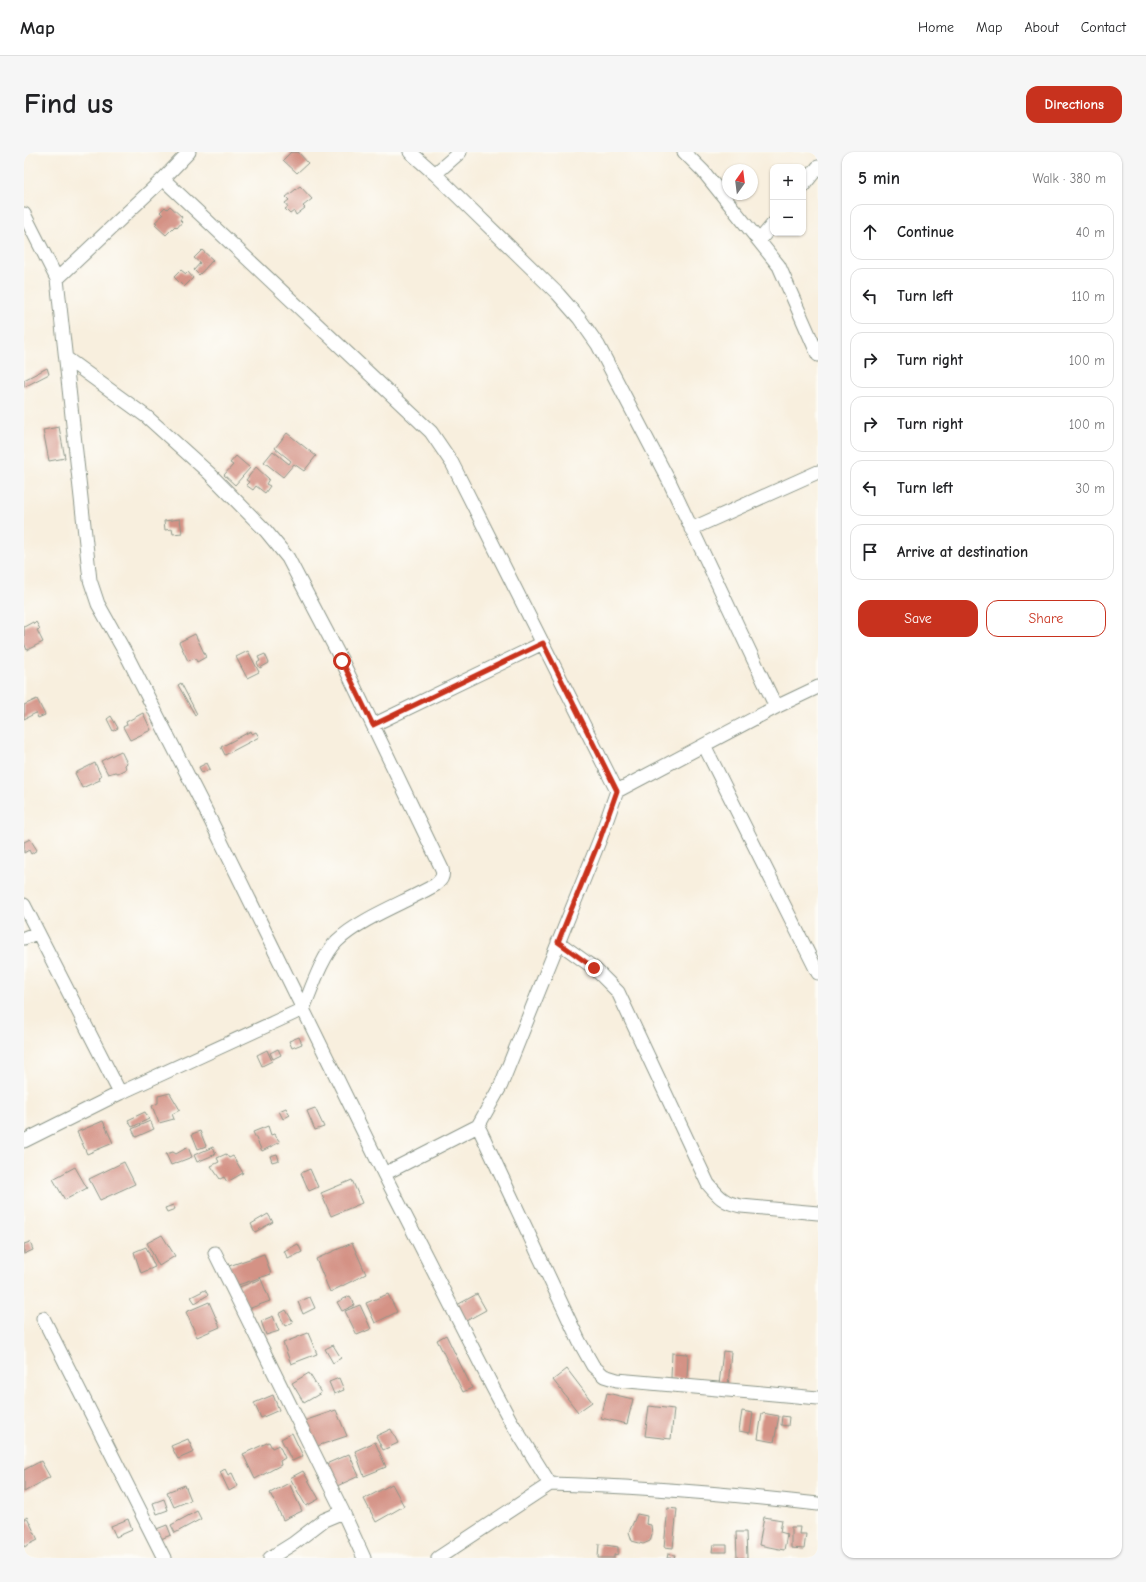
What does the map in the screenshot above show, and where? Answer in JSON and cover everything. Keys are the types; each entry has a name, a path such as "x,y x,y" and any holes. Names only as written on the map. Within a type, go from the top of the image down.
{"street":[{"path":"57,279 163,179 189,152"},
{"path":"410,152 435,174 558,294 594,340 670,484 776,707"},
{"path":"435,174 460,152"},
{"path":"684,152 703,171 779,266 818,355"},
{"path":"806,182 818,167"},
{"path":"163,179 431,432 452,463 617,791"},
{"path":"24,214 57,279 59,310 66,358 90,580 98,604 126,654 210,819 384,1174 510,1420 550,1484"},
{"path":"759,241 770,228"},
{"path":"24,1141 120,1093 303,1009 326,957 337,942 359,924 435,885 443,876 442,869 342,661 288,558 266,531 209,473 147,417 66,358"},
{"path":"691,530 818,472"},
{"path":"373,725 543,643"},
{"path":"384,1174 478,1126 501,1085 600,839 617,791 776,707 818,687"},
{"path":"704,745 818,973"},
{"path":"24,905 120,1093"},
{"path":"24,938 37,933"},
{"path":"558,942 594,968 618,992 708,1184 718,1197 728,1204 740,1206 818,1213"},
{"path":"478,1126 579,1341 593,1366 604,1376 617,1380 818,1398"},
{"path":"215,1253 343,1512 364,1558"},
{"path":"43,1318 164,1558"},
{"path":"438,1558 550,1484 596,1485 682,1491 818,1504"},
{"path":"270,1558 294,1543 324,1520 343,1512"}],"building":[{"path":"291,152 298,152 308,163 297,173 283,160"},
{"path":"300,186 312,199 303,206 305,208 296,215 294,211 290,214 285,209 288,207 285,203 289,200 286,197"},
{"path":"170,206 182,217 180,220 182,222 177,228 175,226 166,235 155,225 157,223 155,222 163,215 160,212 165,207 167,209"},
{"path":"202,250 213,260 199,275 194,270 200,263 194,258"},
{"path":"181,270 186,274 188,272 193,278 184,287 174,277"},
{"path":"47,368 49,374 24,387 24,380"},
{"path":"59,427 65,458 49,461 43,430"},
{"path":"287,433 316,456 304,471 294,464 283,477 264,462 273,451 289,464 291,461 275,448"},
{"path":"236,456 250,468 235,485 224,475 233,465 230,463"},
{"path":"256,467 269,479 266,484 270,486 265,493 256,486 253,490 246,485 249,482 246,480"},
{"path":"180,519 182,533 173,534 172,529 165,530 164,521"},
{"path":"33,622 34,624 36,622 40,629 37,630 43,642 27,650 24,643 24,627"},
{"path":"195,634 206,657 197,662 195,658 188,661 179,642"},
{"path":"248,651 259,672 247,678 236,657"},
{"path":"265,654 269,663 260,668 257,663 260,661 258,657"},
{"path":"181,683 197,714 195,715 178,685"},
{"path":"37,699 45,715 38,718 36,713 24,719 24,705"},
{"path":"143,713 151,730 130,740 123,727 127,725 126,722"},
{"path":"111,716 118,728 113,731 107,719"},
{"path":"251,731 252,734 256,732 259,737 225,755 221,747"},
{"path":"121,751 127,763 125,765 126,769 118,773 115,772 108,774 101,761"},
{"path":"95,763 101,776 99,777 100,780 82,788 75,773"},
{"path":"207,763 210,769 202,773 199,767"},
{"path":"30,839 37,850 31,854 29,850 24,853 24,842"},
{"path":"299,1037 302,1044 292,1048 289,1041"},
{"path":"278,1049 281,1055 273,1059 270,1053"},
{"path":"267,1050 272,1061 262,1066 257,1055"},
{"path":"170,1093 180,1110 172,1114 174,1119 159,1123 152,1106 158,1103 158,1096"},
{"path":"286,1108 290,1115 283,1119 279,1111"},
{"path":"315,1108 324,1127 315,1130 307,1111"},
{"path":"145,1112 149,1119 132,1127 128,1120"},
{"path":"103,1121 113,1143 87,1154 77,1132"},
{"path":"150,1121 154,1129 136,1137 132,1129"},
{"path":"268,1126 271,1135 274,1134 280,1142 262,1151 253,1132"},
{"path":"200,1131 206,1146 198,1149 192,1134"},
{"path":"188,1147 192,1157 171,1165 166,1154 173,1152 176,1154"},
{"path":"213,1147 216,1154 197,1162 194,1155"},
{"path":"226,1154 229,1158 233,1156 243,1173 227,1182 224,1177 220,1179 211,1166 219,1162 217,1158"},
{"path":"277,1154 279,1160 272,1162 270,1156"},
{"path":"124,1162 135,1184 100,1200 89,1179"},
{"path":"75,1167 87,1188 65,1200 53,1179"},
{"path":"310,1169 318,1187 309,1191 301,1173"},
{"path":"352,1180 362,1203 331,1216 321,1193"},
{"path":"173,1205 175,1209 167,1212 165,1208"},
{"path":"268,1214 273,1222 255,1232 251,1224"},
{"path":"162,1235 175,1256 159,1266 147,1243"},
{"path":"30,1242 33,1250 24,1254 24,1244"},
{"path":"352,1243 366,1274 330,1292 316,1259"},
{"path":"298,1244 302,1252 288,1259 284,1251"},
{"path":"146,1247 155,1267 141,1273 134,1252"},
{"path":"264,1254 271,1274 235,1286 229,1266"},
{"path":"261,1279 270,1301 248,1309 239,1287"},
{"path":"205,1290 208,1295 195,1303 191,1297"},
{"path":"388,1294 397,1312 375,1323 366,1303"},
{"path":"477,1294 486,1310 466,1321 457,1305"},
{"path":"350,1296 355,1305 342,1311 337,1302"},
{"path":"310,1297 315,1308 303,1314 298,1302"},
{"path":"209,1302 220,1327 197,1337 186,1312"},
{"path":"360,1305 371,1329 357,1335 345,1311"},
{"path":"286,1310 293,1322 285,1326 279,1314"},
{"path":"273,1316 279,1331 266,1335 261,1321"},
{"path":"308,1333 317,1354 291,1364 283,1343"},
{"path":"446,1335 472,1388 463,1392 437,1340"},
{"path":"333,1345 341,1358 333,1363 325,1349"},
{"path":"723,1351 731,1352 728,1386 719,1385"},
{"path":"672,1353 688,1354 687,1379 671,1378"},
{"path":"567,1369 592,1402 578,1412 553,1380"},
{"path":"309,1373 321,1393 304,1403 292,1383"},
{"path":"339,1378 344,1390 334,1394 329,1382"},
{"path":"607,1393 633,1399 627,1424 601,1418"},
{"path":"273,1395 279,1410 261,1418 254,1403"},
{"path":"649,1406 674,1409 671,1439 645,1436"},
{"path":"336,1410 347,1436 314,1447 304,1421"},
{"path":"742,1411 753,1413 750,1433 739,1431"},
{"path":"762,1413 779,1416 774,1442 758,1439"},
{"path":"782,1416 789,1417 788,1426 781,1425"},
{"path":"391,1429 398,1443 383,1450 376,1436"},
{"path":"292,1433 303,1456 292,1461 281,1439"},
{"path":"188,1439 194,1452 178,1459 171,1446"},
{"path":"269,1442 272,1448 279,1445 285,1458 280,1461 281,1465 255,1479 243,1454"},
{"path":"375,1442 386,1467 364,1476 355,1451"},
{"path":"349,1454 359,1476 337,1486 326,1464"},
{"path":"41,1461 50,1477 24,1492 24,1470"},
{"path":"225,1469 228,1475 232,1473 238,1486 229,1491 220,1472"},
{"path":"303,1471 319,1499 306,1506 290,1478"},
{"path":"289,1483 302,1511 283,1520 270,1493"},
{"path":"392,1484 404,1506 376,1522 364,1499"},
{"path":"185,1485 191,1500 174,1507 167,1492"},
{"path":"164,1499 168,1510 157,1514 153,1503"},
{"path":"668,1508 677,1509 673,1548 664,1547"},
{"path":"197,1511 201,1519 175,1533 171,1525"},
{"path":"637,1514 647,1516 646,1524 651,1525 652,1534 650,1541 643,1544 632,1541 629,1532"},
{"path":"27,1517 38,1540 24,1547 24,1519"},
{"path":"764,1517 782,1520 780,1532 787,1534 784,1550 759,1545"},
{"path":"128,1519 132,1530 116,1537 111,1526"},
{"path":"167,1525 171,1535 158,1540 154,1530"},
{"path":"791,1527 800,1527 799,1534 806,1534 804,1549 791,1548"},
{"path":"736,1532 746,1532 747,1558 737,1558"},
{"path":"599,1544 618,1547 618,1554 614,1555 614,1558 598,1558"},
{"path":"713,1545 727,1545 727,1552 712,1552"},
{"path":"668,1554 675,1555 674,1558 667,1558"}],"route":[{"path":"342,661 373,725 543,643 617,791 600,839 558,942 594,968"}]}
